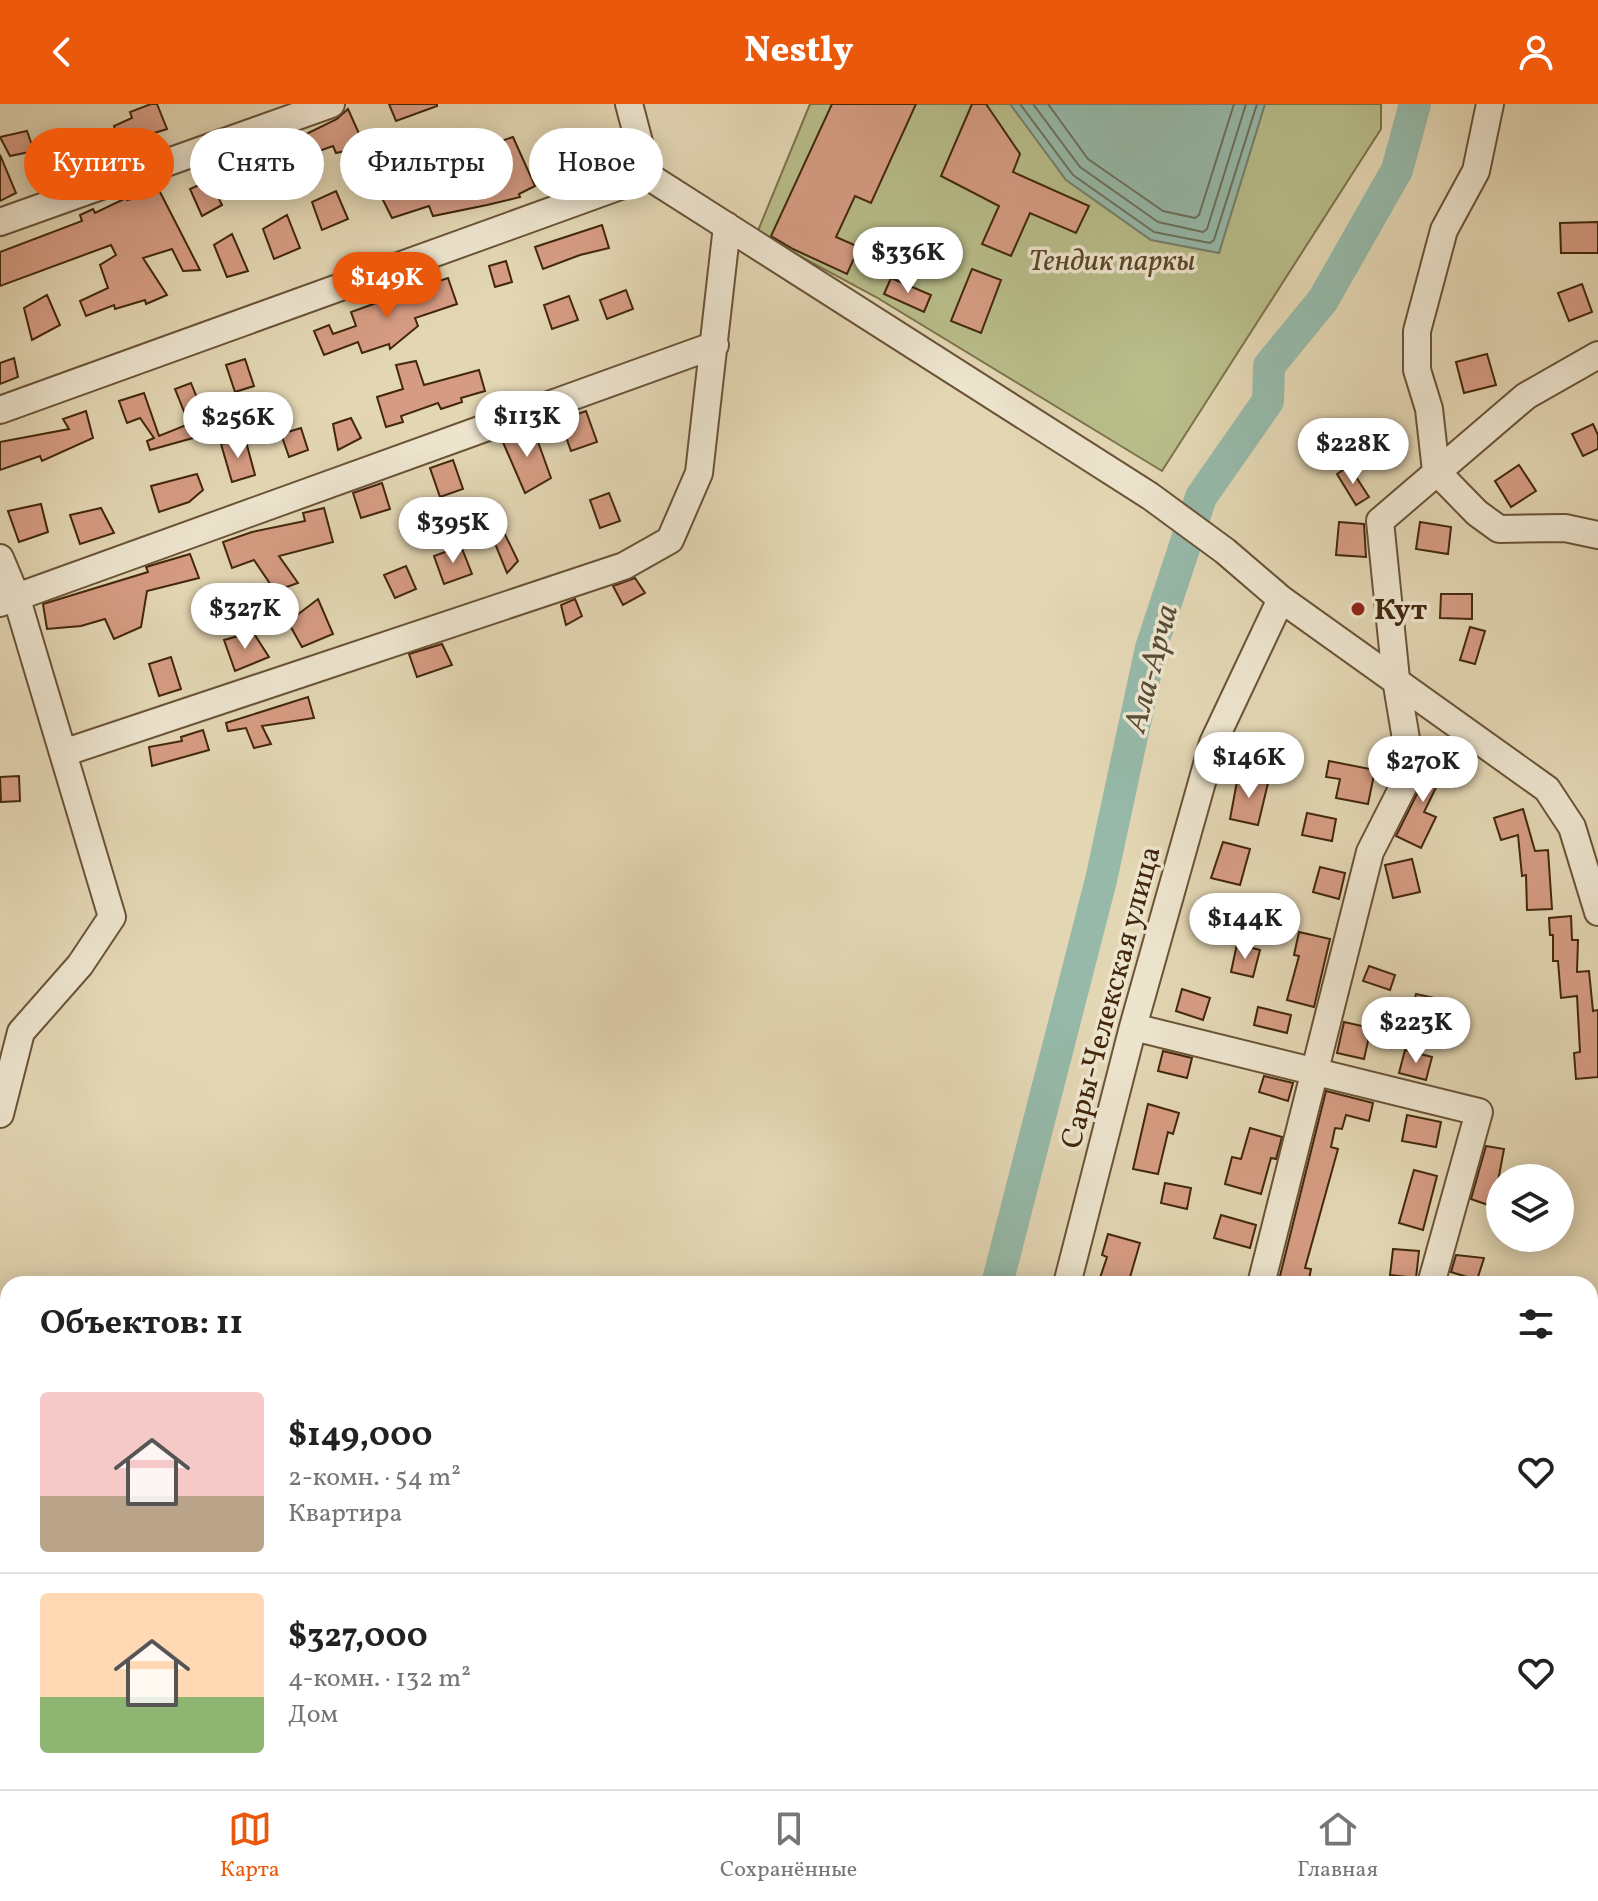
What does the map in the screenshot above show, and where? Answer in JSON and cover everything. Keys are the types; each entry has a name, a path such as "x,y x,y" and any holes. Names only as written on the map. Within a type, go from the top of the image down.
{"street":[{"path":"0,222 331,104"},
{"path":"629,104 635,128"},
{"path":"1490,104 1476,171 1444,230 1417,331 1417,370 1429,409 1436,471 1477,513 1499,529 1565,528 1598,535"},
{"path":"663,185 1150,496 1225,551 1281,599 1547,789 1572,827 1591,866 1598,912"},
{"path":"0,410 582,200"},
{"path":"63,753 624,566 670,540 699,473 727,226"},
{"path":"8,600 715,345"},
{"path":"1263,1276 1370,852 1405,783 1408,751 1396,679 1380,521 1526,396 1598,355"},
{"path":"0,558 8,600 63,753 112,917 80,965 21,1032 0,1114"},
{"name":"Сары-Челекская улица","path":"1069,1276 1133,1027 1213,743 1281,599"},
{"path":"1133,1027 1479,1112 1433,1276"}],"green space":[{"name":"Тендик паркы","path":"810,104 1381,104 1381,129 1162,471 876,297 757,233"}],"water":[{"path":"1010,104 1265,104 1219,253 1151,240 1066,180"}],"building":[{"path":"157,104 167,128 115,128 132,118 130,112"},
{"path":"389,104 437,104 437,106 396,121"},
{"path":"832,104 916,104 871,203 855,196 836,237 859,247 847,274 771,236"},
{"path":"972,104 986,104 1020,154 1013,172 1089,206 1076,233 1030,213 1011,256 982,244 999,206 941,176"},
{"path":"348,109 356,128 340,128 340,152 336,153 333,146 324,149 324,128 319,128 337,119"},
{"path":"24,132 24,153 10,156 0,137"},
{"path":"513,137 529,173 529,189 519,194 520,197 513,199"},
{"path":"0,155 16,193 0,201"},
{"path":"336,191 348,219 322,230 312,202 324,200 324,196"},
{"path":"122,200 164,200 200,270 183,271 172,249 143,258 167,295 146,304 145,300 115,309 114,305 86,316 80,301 108,288 100,265 116,255 111,245 0,286 0,252 82,221 80,215 93,209 95,213"},
{"path":"195,200 220,200 222,205 202,216"},
{"path":"383,200 508,200 433,216 429,206 392,218"},
{"path":"287,215 300,248 274,259 263,229"},
{"path":"1598,222 1598,253 1561,253 1560,223"},
{"path":"602,225 609,248 543,269 535,247"},
{"path":"232,234 248,271 227,277 214,245"},
{"path":"506,261 512,282 495,287 489,266"},
{"path":"972,269 1001,280 981,333 951,321"},
{"path":"448,278 457,304 415,318 418,326 390,349 389,344 362,353 358,342 324,355 314,331 329,325 333,334 356,326 351,312 387,299 431,295 427,285"},
{"path":"891,278 931,295 924,312 884,294"},
{"path":"1582,284 1592,312 1569,321 1558,293"},
{"path":"626,290 633,309 607,319 600,300"},
{"path":"47,295 60,325 32,340 24,308"},
{"path":"569,296 578,320 552,329 544,305"},
{"path":"1487,354 1496,385 1464,393 1456,362"},
{"path":"14,358 18,377 0,384 0,363"},
{"path":"245,359 254,386 235,392 226,365"},
{"path":"416,361 424,385 479,370 485,391 461,398 462,402 441,409 438,403 401,416 403,422 386,427 377,397 403,389 396,365"},
{"path":"191,383 211,433 150,450 147,441 154,438 140,418 127,423 119,401 144,393 159,436 189,424 175,389"},
{"path":"86,411 93,438 42,461 40,456 0,470 0,442 69,429 63,419"},
{"path":"586,411 597,442 571,451 560,420"},
{"path":"351,418 361,438 338,450 333,424"},
{"path":"1593,424 1598,435 1598,449 1583,456 1572,434"},
{"path":"301,428 308,450 289,457 281,434"},
{"path":"533,428 551,478 525,493 502,440"},
{"path":"245,438 255,475 232,482 221,444"},
{"path":"453,460 463,489 440,497 430,468"},
{"path":"1519,465 1536,491 1511,507 1495,481"},
{"path":"1349,466 1369,497 1356,505 1337,474"},
{"path":"197,474 203,490 189,502 159,512 151,486"},
{"path":"382,483 390,509 361,518 353,493"},
{"path":"609,493 620,521 600,528 590,500"},
{"path":"41,504 48,532 19,542 8,511"},
{"path":"101,508 114,533 80,544 70,515"},
{"path":"324,508 333,542 279,556 298,583 275,591 254,560 232,568 223,542 252,532 305,521 303,513"},
{"path":"495,514 518,561 507,573 485,519"},
{"path":"1339,522 1364,524 1366,557 1336,555"},
{"path":"1420,522 1451,527 1448,554 1416,549"},
{"path":"461,546 472,574 444,584 434,556"},
{"path":"190,554 199,578 147,591 141,627 114,639 105,619 81,626 47,629 43,604 148,572 146,567"},
{"path":"406,566 416,589 395,598 384,575"},
{"path":"635,578 645,593 623,605 613,586"},
{"path":"1441,594 1472,594 1472,619 1440,618"},
{"path":"318,599 333,634 302,647 288,622"},
{"path":"575,599 582,616 566,625 561,605"},
{"path":"1470,627 1485,631 1475,664 1460,660"},
{"path":"253,632 269,657 235,671 224,640"},
{"path":"442,644 452,665 417,677 409,654"},
{"path":"171,657 181,689 159,696 149,664"},
{"path":"308,697 314,718 262,726 271,744 254,748 246,728 228,731 226,723"},
{"path":"203,730 209,750 152,766 149,747 182,741 181,737"},
{"path":"1426,753 1448,763 1424,812 1436,817 1421,848 1396,836 1419,790"},
{"path":"1329,761 1375,770 1368,804 1336,798 1340,779 1326,777"},
{"path":"19,776 20,801 1,802 0,777"},
{"path":"1238,776 1268,783 1258,825 1230,819"},
{"path":"1523,809 1535,851 1548,850 1552,909 1527,910 1526,875 1522,876 1518,835 1501,840 1494,818"},
{"path":"1307,813 1336,819 1332,841 1302,835"},
{"path":"1223,842 1250,849 1240,885 1211,878"},
{"path":"1412,859 1420,892 1393,898 1385,865"},
{"path":"1320,867 1345,873 1339,899 1313,892"},
{"path":"1206,904 1233,913 1225,936 1198,927"},
{"path":"1571,916 1572,940 1578,940 1577,972 1589,971 1593,1011 1598,1010 1598,1077 1576,1079 1574,1053 1580,1052 1577,996 1561,998 1558,961 1553,961 1553,935 1550,935 1549,918"},
{"path":"1299,932 1330,939 1314,1007 1287,1000 1299,956 1294,955"},
{"path":"1237,944 1260,950 1253,977 1231,972"},
{"path":"1369,966 1395,975 1390,990 1363,981"},
{"path":"1182,989 1210,998 1203,1020 1176,1011"},
{"path":"1416,994 1448,1001 1443,1023 1411,1016"},
{"path":"1258,1007 1291,1015 1287,1033 1254,1025"},
{"path":"1344,1022 1371,1028 1364,1059 1337,1053"},
{"path":"1405,1050 1432,1057 1426,1080 1399,1073"},
{"path":"1163,1051 1192,1058 1187,1078 1158,1071"},
{"path":"1264,1076 1293,1083 1288,1101 1259,1092"},
{"path":"1326,1091 1373,1103 1369,1121 1346,1115 1342,1129 1335,1128 1331,1147 1338,1149 1305,1268 1311,1269 1310,1276 1280,1276"},
{"path":"1148,1104 1179,1113 1173,1134 1168,1132 1158,1174 1133,1169"},
{"path":"1407,1115 1441,1122 1436,1147 1402,1141"},
{"path":"1250,1128 1282,1137 1276,1159 1271,1158 1261,1194 1225,1184 1232,1157 1241,1159"},
{"path":"1486,1146 1504,1149 1501,1164 1486,1164 1486,1204 1471,1199"},
{"path":"1414,1170 1437,1176 1423,1230 1399,1223"},
{"path":"1165,1183 1191,1188 1187,1209 1161,1203"},
{"path":"1221,1215 1256,1225 1250,1248 1214,1238"},
{"path":"1108,1234 1140,1243 1130,1276 1101,1276 1107,1257 1102,1255"},
{"path":"1393,1249 1419,1251 1416,1276 1390,1275"},
{"path":"1456,1255 1484,1258 1478,1276 1451,1272"}],"waterway":[{"name":"Ала-Арча","path":"999,1276 1101,880 1151,648 1201,497 1268,401 1269,366 1323,300 1397,170 1415,104"}],"place":[{"name":"Кут","path":"1358,609"}]}
